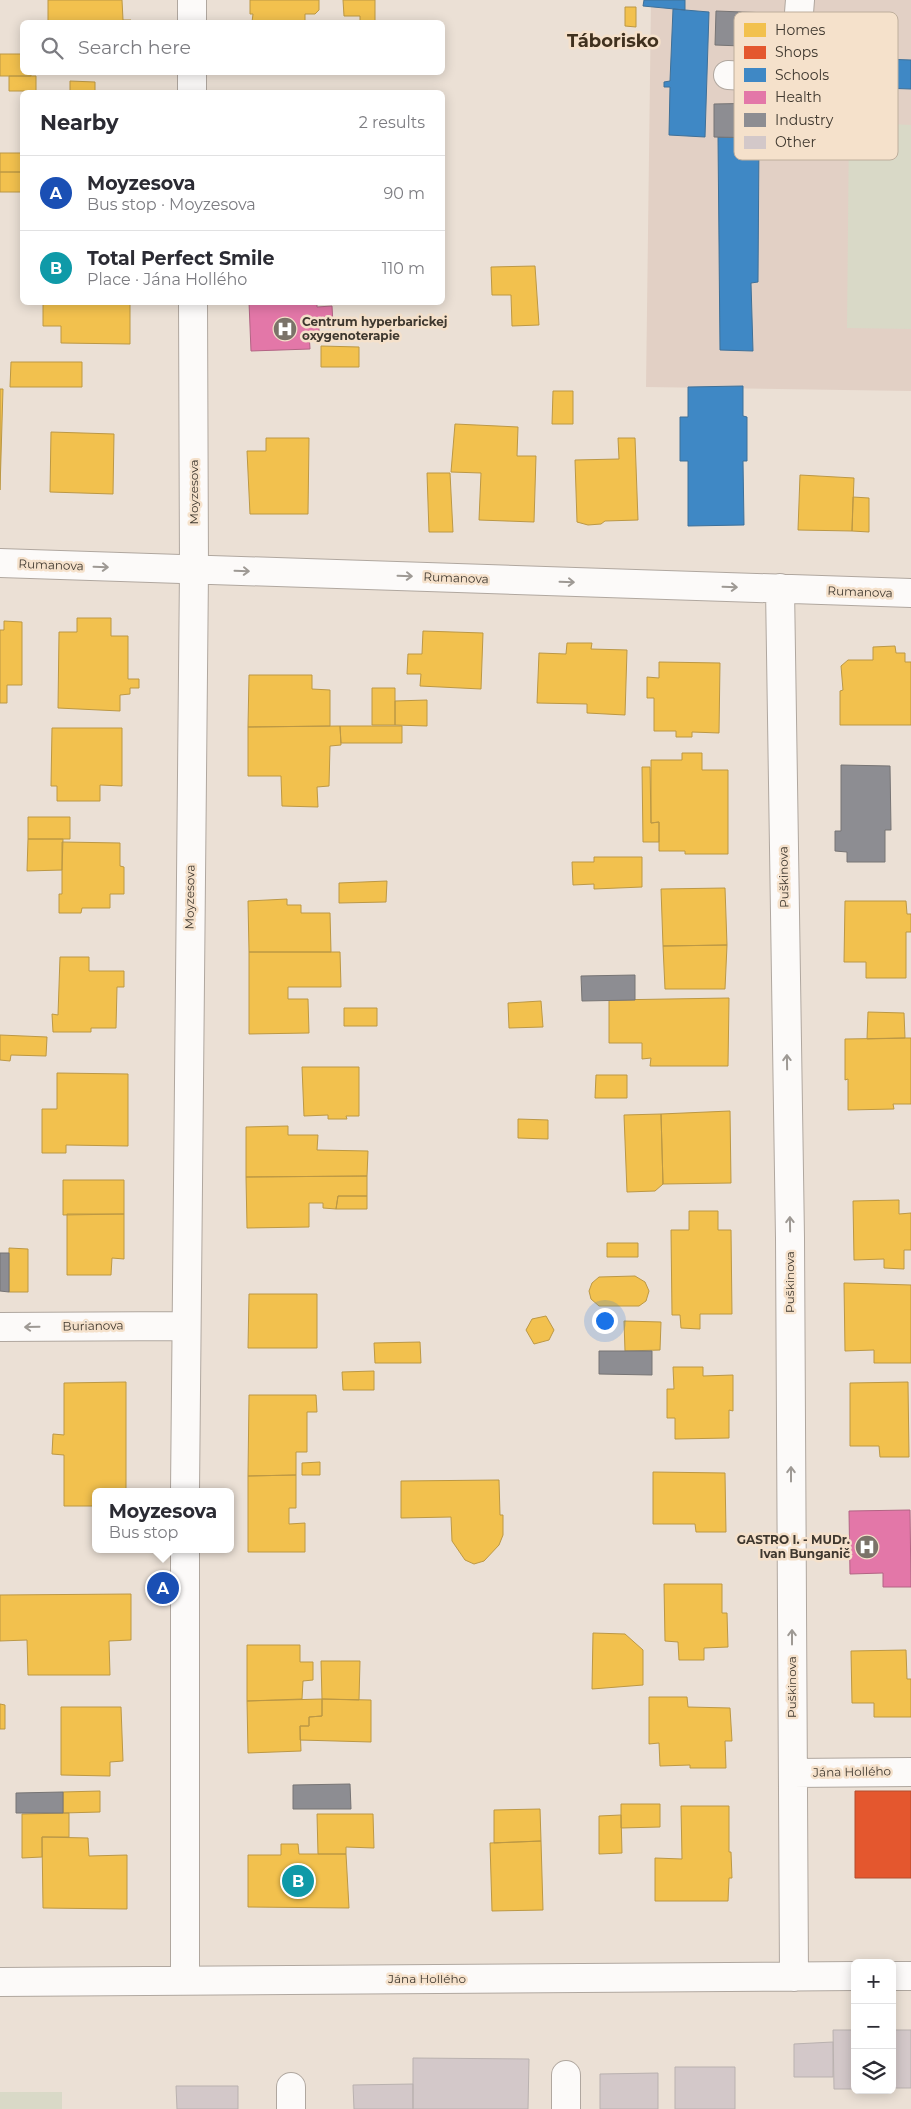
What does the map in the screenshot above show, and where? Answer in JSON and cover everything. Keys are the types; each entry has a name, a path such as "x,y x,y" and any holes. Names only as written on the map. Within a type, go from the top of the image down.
{"street":[{"path":"192,0 192,20"},
{"path":"192,75 192,90"},
{"path":"728,75 734,75"},
{"name":"Moyzesova","path":"185,1488 194,570 193,305"},
{"name":"Rumanova","path":"0,563 780,588 911,594"},
{"name":"Puškinova","path":"780,588 790,1248 794,1976"},
{"name":"Burianova","path":"0,1327 186,1326"},
{"path":"185,1553 185,1980"},
{"name":"Jána Hollého","path":"793,1773 911,1772"},
{"name":"Jána Hollého","path":"0,1982 851,1976"},
{"path":"896,1976 911,1976"},
{"path":"566,2075 566,2109"}],"shaded area":[{"path":"651,0 911,0 911,391 646,387"}],"green space":[{"path":"898,124 911,125 911,329 847,328 849,160 898,160"},
{"path":"0,2092 62,2092 62,2109 0,2109"}],"building: Homes":[{"path":"48,0 122,0 123,20 48,20"},
{"path":"250,0 319,0 319,10 315,14 305,14 305,20 252,20 253,14 250,14"},
{"path":"343,0 375,0 375,20 360,20 360,16 344,16"},
{"path":"625,7 636,7 636,27 625,26"},
{"path":"0,54 20,54 20,75 31,75 31,76 0,76"},
{"path":"9,76 36,76 36,90 9,91"},
{"path":"70,81 95,82 95,90 70,90"},
{"path":"0,153 20,153 20,172 0,172"},
{"path":"0,172 20,172 20,192 0,192"},
{"path":"535,266 539,325 512,326 511,295 492,295 491,267"},
{"path":"43,305 130,305 130,344 61,343 61,326 43,326"},
{"path":"321,346 359,347 359,367 321,367"},
{"path":"11,362 82,362 82,387 10,387"},
{"path":"0,389 3,389 0,490"},
{"path":"553,391 573,391 573,424 552,424"},
{"path":"455,424 518,427 517,456 536,456 534,522 479,520 481,473 451,472"},
{"path":"51,432 114,434 113,494 50,492"},
{"path":"266,438 309,438 308,514 250,514 247,451 266,451"},
{"path":"618,438 635,438 638,520 605,521 601,524 588,525 577,522 575,460 619,459"},
{"path":"427,473 450,473 453,532 429,532"},
{"path":"800,475 854,478 852,531 798,530"},
{"path":"853,497 869,498 869,532 852,531"},
{"path":"77,618 111,618 111,636 128,636 128,679 139,679 139,688 130,688 130,694 120,695 120,711 58,708 59,632 77,632"},
{"path":"4,621 22,622 22,685 7,685 7,703 0,703 0,630 4,630"},
{"path":"423,631 483,633 481,689 420,686 421,674 407,674 408,654 422,654"},
{"path":"567,643 592,643 591,649 627,650 625,715 587,713 587,704 537,703 539,653 566,654"},
{"path":"895,646 896,653 905,653 905,662 911,662 911,725 840,725 840,691 843,690 841,666 848,660 873,660 873,647"},
{"path":"659,662 720,663 719,733 692,732 692,737 676,737 676,731 654,731 654,698 647,698 647,677 659,678"},
{"path":"249,675 312,675 312,689 330,690 330,726 248,727"},
{"path":"372,688 395,688 395,725 372,725"},
{"path":"427,700 427,726 395,725 395,701"},
{"path":"340,726 341,745 330,746 329,786 317,787 318,807 282,806 281,776 248,776 248,727"},
{"path":"340,726 402,726 402,743 341,743"},
{"path":"52,728 122,728 122,786 100,785 100,801 57,801 57,786 51,786"},
{"path":"682,753 702,753 702,770 728,770 728,854 685,854 685,851 659,851 659,822 651,823 651,760 682,760"},
{"path":"642,767 650,767 651,823 659,822 659,842 643,842"},
{"path":"28,817 70,817 70,839 28,839"},
{"path":"28,839 63,839 62,870 27,871"},
{"path":"62,842 120,843 120,866 124,867 124,894 110,894 110,908 82,908 81,913 59,913 59,894 62,894"},
{"path":"594,857 642,857 642,887 594,889 594,884 573,885 572,862 594,862"},
{"path":"387,881 386,902 339,903 339,883"},
{"path":"725,888 727,945 663,946 661,889"},
{"path":"287,899 287,905 301,905 301,913 330,913 331,952 249,952 248,901"},
{"path":"845,901 906,901 907,914 911,914 911,932 906,932 906,978 866,978 866,962 844,962"},
{"path":"727,945 725,989 665,989 663,946"},
{"path":"249,952 340,952 341,987 288,987 288,999 308,999 309,1033 249,1034"},
{"path":"60,957 89,957 89,971 124,971 124,987 117,987 116,1028 91,1028 91,1032 53,1032 52,1014 58,1015"},
{"path":"729,998 728,1066 650,1066 651,1058 642,1059 642,1043 609,1043 609,1000"},
{"path":"541,1001 543,1027 509,1028 508,1003"},
{"path":"344,1008 377,1008 377,1026 344,1026"},
{"path":"868,1012 904,1013 905,1038 867,1039"},
{"path":"0,1035 47,1037 46,1056 11,1055 10,1061 0,1060"},
{"path":"911,1038 911,1104 893,1104 894,1109 848,1110 848,1079 845,1080 845,1039"},
{"path":"302,1067 359,1067 359,1116 346,1116 347,1119 328,1119 328,1115 304,1116"},
{"path":"57,1073 128,1074 128,1146 66,1145 66,1153 42,1153 42,1109 57,1109"},
{"path":"596,1075 627,1075 627,1098 595,1098"},
{"path":"730,1111 731,1183 663,1184 661,1114"},
{"path":"661,1114 663,1184 655,1191 627,1192 624,1115"},
{"path":"518,1119 548,1120 548,1139 518,1138"},
{"path":"288,1126 288,1135 318,1135 317,1150 368,1151 367,1176 246,1177 246,1127"},
{"path":"367,1176 367,1196 338,1196 336,1209 323,1208 323,1203 309,1203 309,1227 247,1228 246,1177"},
{"path":"63,1180 124,1180 124,1214 63,1215"},
{"path":"338,1196 367,1196 367,1209 336,1209"},
{"path":"899,1200 899,1214 911,1213 911,1250 904,1250 904,1269 884,1268 884,1259 854,1260 853,1201"},
{"path":"689,1211 718,1211 718,1230 731,1230 732,1314 700,1314 700,1329 681,1328 680,1315 672,1315 671,1230 689,1230"},
{"path":"67,1214 124,1214 124,1259 112,1258 111,1275 67,1275"},
{"path":"607,1243 638,1243 638,1257 607,1257"},
{"path":"9,1248 28,1249 28,1292 9,1292"},
{"path":"635,1276 645,1282 649,1291 646,1301 639,1306 599,1306 591,1299 589,1291 592,1283 599,1277"},
{"path":"844,1283 911,1285 911,1363 874,1363 874,1350 845,1351"},
{"path":"249,1294 317,1294 317,1348 248,1348"},
{"path":"546,1316 554,1330 549,1340 534,1344 526,1330 532,1319"},
{"path":"624,1321 661,1322 660,1350 625,1351"},
{"path":"420,1342 421,1363 375,1363 374,1343"},
{"path":"673,1367 703,1367 703,1376 733,1375 733,1411 729,1410 729,1438 675,1439 675,1418 667,1418 667,1389 674,1389"},
{"path":"374,1371 374,1390 343,1390 342,1372"},
{"path":"126,1382 126,1488 92,1488 92,1506 64,1506 64,1455 52,1454 53,1434 64,1435 64,1383"},
{"path":"908,1382 909,1457 880,1457 879,1446 850,1446 850,1383"},
{"path":"249,1395 316,1395 317,1412 307,1412 307,1452 296,1452 296,1475 248,1476"},
{"path":"320,1462 320,1475 302,1475 302,1463"},
{"path":"653,1472 725,1473 726,1532 696,1532 695,1524 653,1524"},
{"path":"296,1475 296,1508 289,1508 289,1524 305,1523 305,1552 248,1552 248,1476"},
{"path":"499,1480 500,1515 503,1515 503,1535 499,1545 484,1561 474,1564 465,1560 452,1541 451,1517 401,1518 401,1481"},
{"path":"664,1584 722,1584 722,1613 727,1613 728,1647 704,1648 704,1660 679,1660 678,1642 665,1641"},
{"path":"131,1594 131,1640 109,1641 110,1675 28,1675 27,1640 0,1641 0,1595"},
{"path":"593,1633 625,1634 643,1650 643,1685 592,1689"},
{"path":"247,1645 300,1645 300,1662 313,1662 313,1680 303,1681 302,1699 247,1701"},
{"path":"906,1650 907,1679 911,1679 911,1717 874,1717 874,1703 852,1703 851,1651"},
{"path":"321,1661 360,1661 359,1700 322,1699"},
{"path":"649,1697 687,1697 688,1707 730,1708 732,1741 725,1741 726,1768 690,1768 690,1765 660,1766 659,1743 649,1744"},
{"path":"322,1699 322,1716 309,1717 309,1726 300,1726 301,1751 248,1753 247,1701"},
{"path":"322,1699 371,1700 371,1742 300,1740 300,1726 309,1726 309,1717 322,1716"},
{"path":"0,1704 5,1705 5,1729 0,1729"},
{"path":"61,1707 121,1707 123,1761 110,1762 110,1776 61,1775"},
{"path":"100,1791 100,1812 63,1813 63,1792"},
{"path":"621,1804 660,1804 660,1827 621,1828"},
{"path":"681,1806 729,1806 729,1852 731,1852 732,1878 729,1878 728,1901 655,1901 655,1858 682,1859"},
{"path":"540,1809 541,1841 494,1843 494,1810"},
{"path":"69,1813 69,1837 42,1837 42,1857 22,1858 22,1814"},
{"path":"317,1814 373,1814 374,1848 346,1847 346,1854 318,1854"},
{"path":"621,1815 622,1853 599,1854 599,1816"},
{"path":"42,1837 88,1838 89,1856 127,1855 127,1909 43,1908"},
{"path":"541,1841 543,1910 492,1911 490,1843"},
{"path":"281,1844 298,1844 299,1854 346,1854 349,1908 248,1907 248,1855 281,1855"}],"building: Shops":[{"path":"855,1791 911,1791 911,1878 855,1878"}],"building: Schools":[{"path":"644,0 685,0 685,10 643,6"},
{"path":"673,9 709,12 705,137 669,135 670,87 664,87 664,82 670,81"},
{"path":"898,60 911,60 911,89 898,89"},
{"path":"718,137 734,137 734,160 759,160 758,282 751,283 753,351 720,350"},
{"path":"743,386 743,416 747,417 747,461 743,461 744,525 688,526 688,461 680,461 680,417 688,417 688,387"}],"building: Health":[{"name":"Centrum hyperbarickej oxygenoterapie","path":"249,305 332,306 333,325 319,325 319,333 309,333 310,349 251,351"},
{"path":"910,1510 911,1587 883,1587 883,1573 850,1574 849,1511"}],"building: Industry":[{"path":"716,11 742,12 734,12 734,46 715,45"},
{"path":"714,104 734,104 734,137 714,137"},
{"path":"841,765 890,766 891,830 885,830 885,862 847,862 847,852 835,851 835,831 841,831"},
{"path":"635,975 635,1000 582,1001 581,976"},
{"path":"0,1253 9,1253 9,1292 0,1291"},
{"path":"599,1351 652,1351 652,1375 599,1374"},
{"path":"350,1784 351,1809 293,1809 293,1785"},
{"path":"63,1792 63,1813 16,1813 16,1793"}],"building: Other":[{"path":"833,2030 851,2030 851,2089 834,2089"},
{"path":"896,2030 911,2030 911,2088 896,2088"},
{"path":"833,2042 833,2077 794,2077 794,2044"},
{"path":"413,2058 529,2059 528,2109 413,2109"},
{"path":"675,2067 735,2067 735,2109 675,2109"},
{"path":"658,2073 658,2109 600,2109 600,2074"},
{"path":"413,2084 413,2109 354,2109 353,2085"},
{"path":"176,2086 238,2086 238,2109 177,2109"}],"place":[{"name":"Centrum hyperbarickej oxygenoterapie","path":"285,329"},
{"name":"GASTRO I. - MUDr. Ivan Bunganič","path":"867,1547"},
{"name":"Moyzesova","path":"163,1588"},
{"name":"Total Perfect Smile","path":"298,1881"}],"district":[{"name":"Táborisko","path":"613,41"}]}
